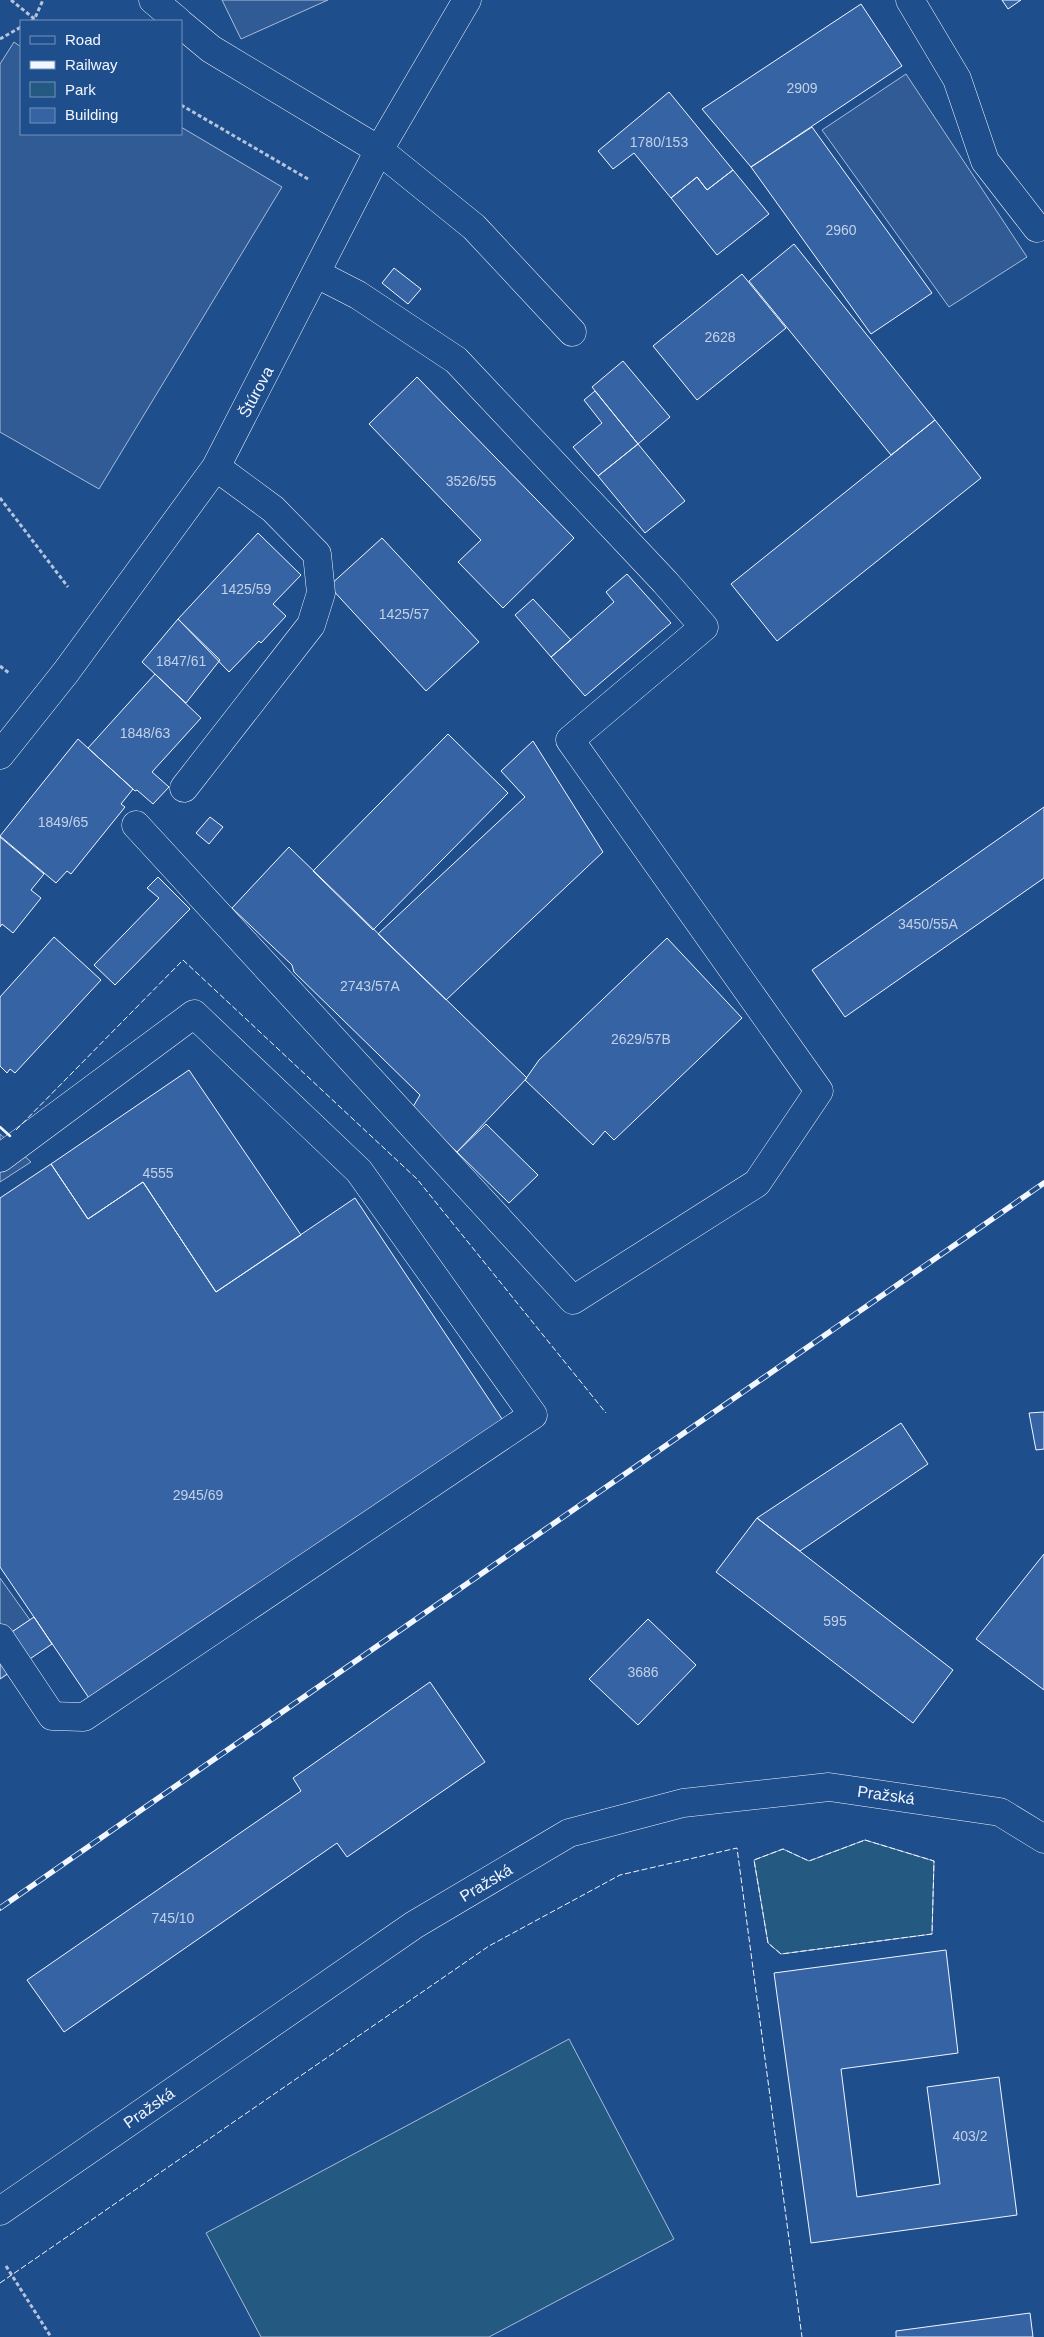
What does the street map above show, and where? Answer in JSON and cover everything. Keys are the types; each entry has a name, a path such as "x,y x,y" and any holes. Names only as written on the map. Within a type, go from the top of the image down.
{"street":[{"path":"153,0 177,20"},
{"name":"Štúrova","path":"0,755 66,672 216,467 317,274 379,150 467,0"},
{"path":"910,0 956,79 985,161 1037,228"},
{"path":"182,25 211,49 379,150 474,228 572,332"},
{"path":"136,825 573,1300 758,1183 818,1091 570,740 704,628 665,582 456,360 358,295 317,274"},
{"path":"184,788 311,625 321,593 317,554 273,509 216,467"},
{"path":"0,1158 194,1014 358,1171 533,1415 84,1716 52,1716 0,1638"},
{"name":"Pražská","path":"0,2211 414,1926 569,1832 683,1803 830,1787 1000,1812 1044,1838"}],"path":[{"path":"11,0 33,20"},
{"path":"34,20 43,0"},
{"path":"0,38 20,28"},
{"path":"182,106 308,179"},
{"path":"0,498 68,587"},
{"path":"0,666 8,673"},
{"path":"6,2266 51,2337"}],"green space":[{"path":"865,1840 934,1861 932,1934 781,1954 768,1943 754,1860 783,1849 809,1861"},
{"path":"569,2039 674,2239 489,2337 261,2337 206,2233"}],"shaded area":[{"path":"222,0 328,0 241,39"},
{"path":"14,42 20,46 20,135 182,135 182,128 282,187 99,489 0,432 0,64"},
{"path":"906,74 1027,257 949,307 822,130"},
{"path":"0,1134 31,1162 0,1182"},
{"path":"0,1578 30,1620 0,1640"}],"building":[{"path":"1002,0 1021,0 1008,9"},
{"path":"861,4 902,66 751,167 702,109"},
{"path":"669,92 733,170 707,190 697,177 671,198 634,153 613,169 598,151"},
{"path":"812,127 932,293 871,334 751,167"},
{"path":"733,170 769,214 717,255 671,198 697,177 707,190"},
{"path":"794,244 935,420 891,455 749,281"},
{"path":"394,268 421,289 408,304 382,283"},
{"path":"742,274 786,328 697,400 653,346"},
{"path":"623,361 670,417 638,444 592,387"},
{"path":"417,377 574,538 503,608 458,562 481,540 369,424"},
{"path":"595,391 638,444 598,476 573,447 602,423 584,400"},
{"path":"935,420 981,478 777,641 731,584"},
{"path":"638,444 685,501 645,533 598,476"},
{"path":"258,533 301,575 273,604 286,616 261,643 259,641 229,672 178,619"},
{"path":"382,538 479,642 426,691 329,586"},
{"path":"627,574 671,623 585,696 551,657 614,602 606,592"},
{"path":"533,599 571,640 551,657 515,615"},
{"path":"178,619 220,660 186,703 142,662"},
{"path":"155,674 201,718 152,772 169,787 153,804 137,790 135,791 88,748"},
{"path":"448,734 508,793 373,930 313,871"},
{"path":"78,739 133,789 121,804 125,807 71,874 67,871 56,883 0,836"},
{"path":"533,741 603,852 446,1000 378,934 525,797 501,771"},
{"path":"1044,807 1044,878 845,1017 812,970"},
{"path":"210,817 223,827 209,844 196,833"},
{"path":"0,837 44,874 31,890 41,898 13,933 2,924 0,927"},
{"path":"289,847 527,1078 457,1152 411,1110 420,1095 294,972 292,965 232,908"},
{"path":"158,877 190,909 115,985 94,965 159,898 147,888"},
{"path":"54,937 101,980 15,1073 10,1069 7,1073 0,1066 0,997"},
{"path":"667,938 742,1018 614,1140 605,1131 593,1145 525,1080 539,1060"},
{"path":"189,1070 301,1235 216,1292 143,1182 88,1219 51,1164"},
{"path":"486,1124 538,1175 509,1203 457,1152"},
{"path":"51,1164 88,1219 143,1182 216,1292 355,1198 504,1422 91,1701 0,1567 0,1198"},
{"path":"1044,1412 1044,1449 1036,1450 1029,1413"},
{"path":"901,1423 928,1464 800,1551 757,1518"},
{"path":"757,1518 953,1670 913,1723 716,1572"},
{"path":"1044,1554 1044,1690 976,1639"},
{"path":"34,1617 52,1644 0,1679 0,1640"},
{"path":"648,1619 696,1665 638,1725 589,1679"},
{"path":"430,1682 485,1762 347,1857 337,1843 64,2032 27,1980 301,1791 293,1778"},
{"path":"946,1950 958,2053 841,2069 857,2197 940,2184 927,2087 999,2077 1017,2215 811,2243 774,1973"},
{"path":"1030,2313 1033,2337 896,2337 896,2331"}],"railway":[{"path":"0,1908 1044,1183"}],"fence":[{"path":"16,1130 183,960 417,1179 606,1413"},
{"path":"865,1840 934,1861 932,1934 781,1954 768,1943 754,1860 783,1849 809,1861 865,1840"},
{"path":"0,2283 489,1946 620,1875 737,1848 802,2337"}],"wall":[{"path":"0,1127 10,1136"}]}
